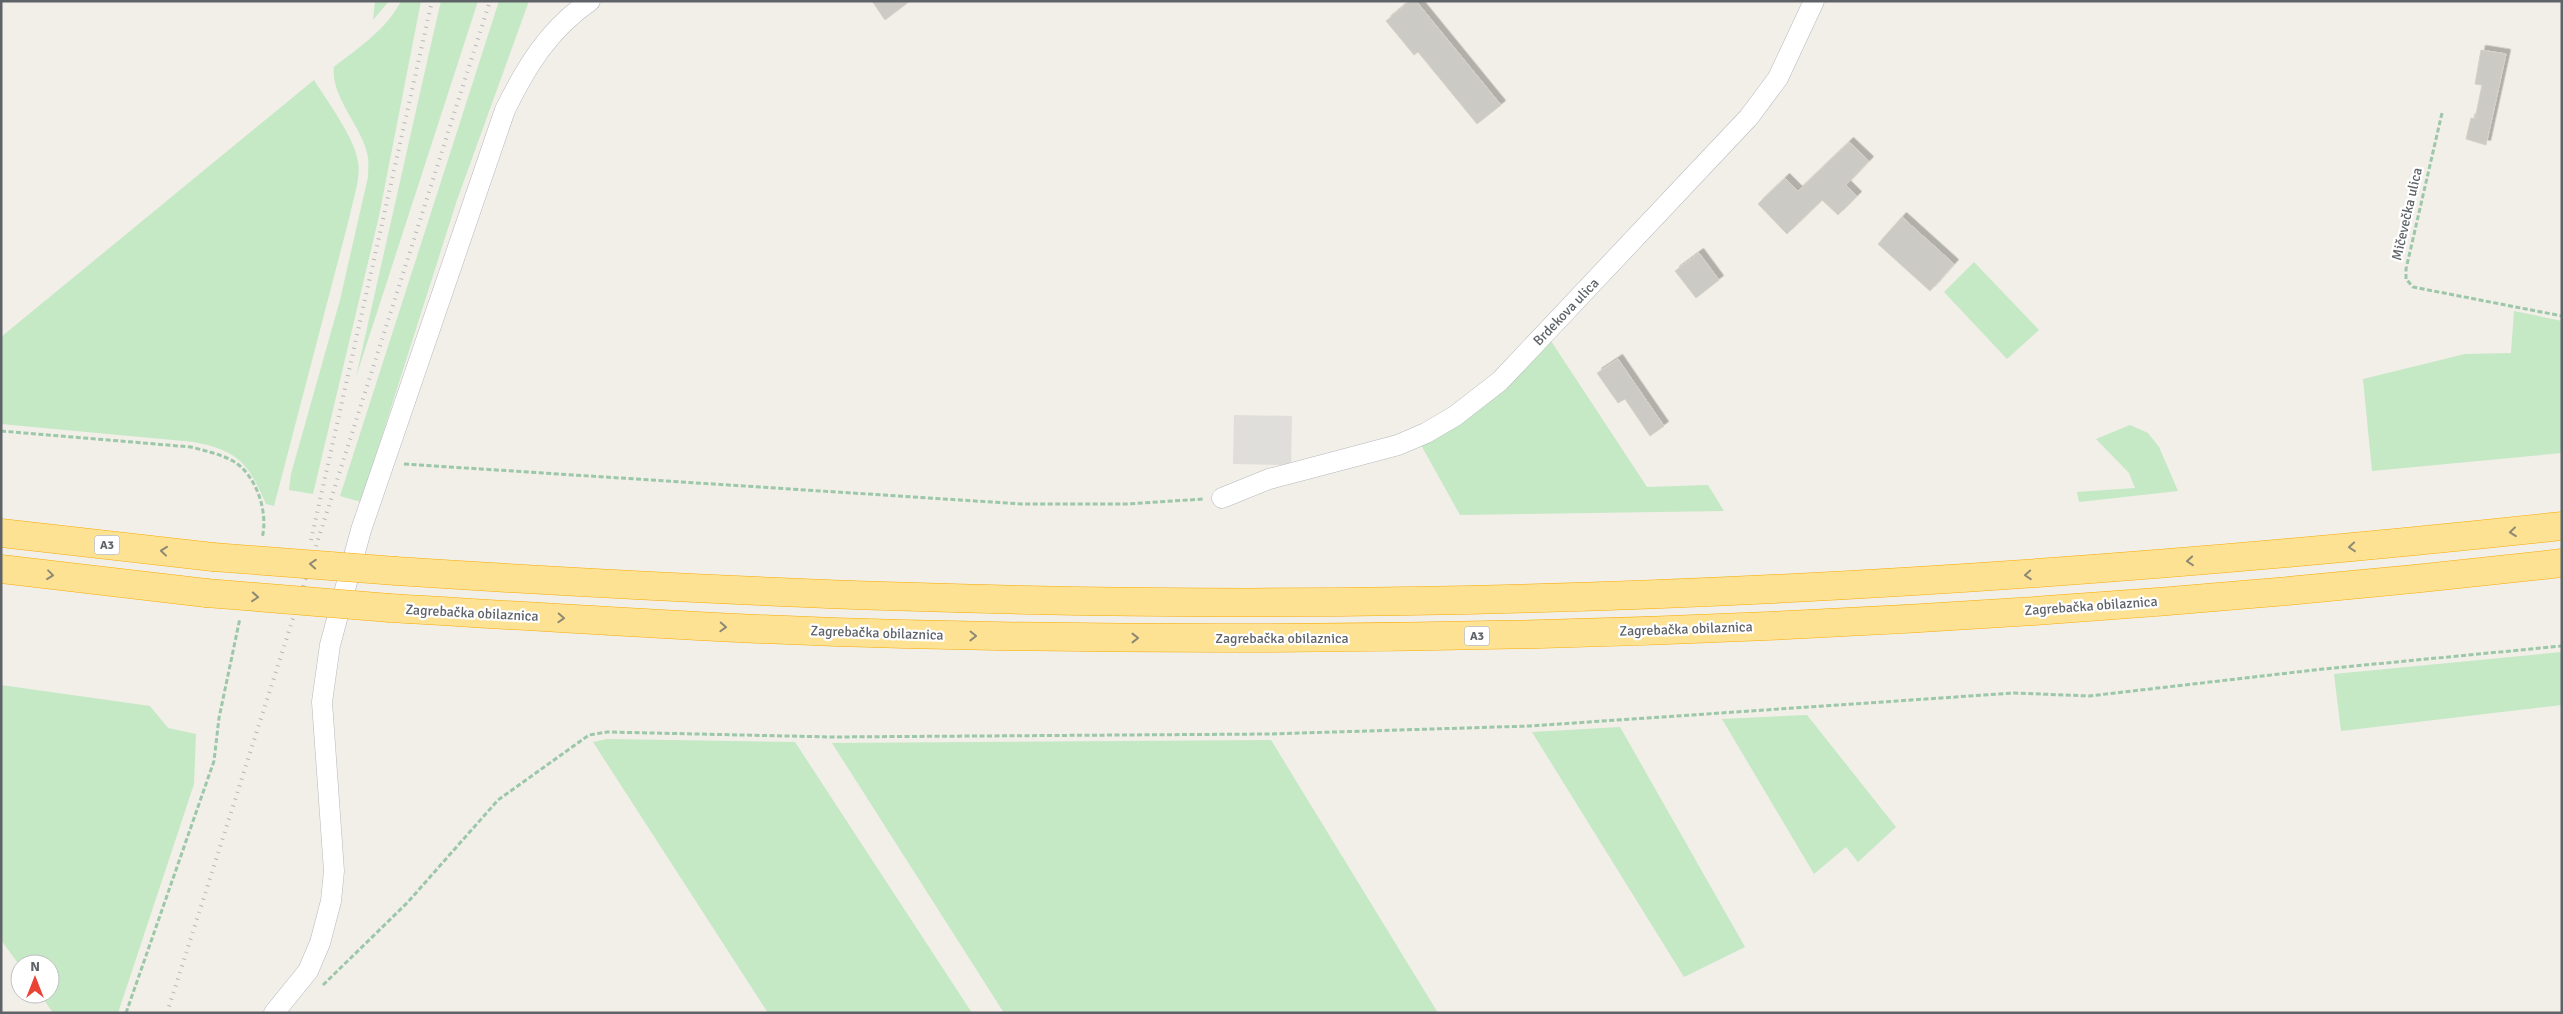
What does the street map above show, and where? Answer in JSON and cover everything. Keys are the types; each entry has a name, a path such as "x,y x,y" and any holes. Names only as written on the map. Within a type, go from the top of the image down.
{"highway":[{"name":"A3","path":"1,533 213,557 573,582 898,597 1219,602 1408,601 1634,595 1937,581 2133,566 2562,526"},
{"name":"Zagrebačka obilaznica","path":"1,569 206,593 390,608 732,628 899,634 1243,639 1409,638 1767,626 2058,609 2354,585 2562,563"}],"street":[{"path":"274,1013 308,971 327,922 334,871 324,755 323,682 330,645 361,530 386,462 505,110 537,51 558,27 590,1"},
{"name":"Brdekova ulica","path":"1222,498 1269,479 1398,445 1426,433 1456,416 1500,381 1749,117 1778,78 1814,1"}],"path":[{"name":"Mičevečka ulica","path":"2442,113 2406,269 2406,278 2413,287 2562,316"},
{"path":"1,432 191,447 217,454 235,462 246,475 263,504 265,520 261,544"},
{"path":"386,462 1022,504 1126,504 1222,498"},
{"path":"126,1013 214,761 219,718 242,611"},
{"path":"321,987 402,908 498,800 589,735 607,732 832,737 1027,737 1269,734 1530,726 2014,693 2089,696 2323,668 2562,646"}],"shaded area":[{"path":"1234,415 1292,416 1291,465 1233,464"}],"green space":[{"path":"375,1 389,1 373,20"},
{"path":"401,1 421,1 379,216 313,494 289,490 291,474 340,300 368,177 368,159 365,146 337,90 334,67 380,29"},
{"path":"441,1 478,1 356,377 429,53"},
{"path":"499,1 529,1 457,200 361,502 340,496"},
{"path":"314,80 352,142 359,168 350,215 274,506 266,504 253,478 240,461 222,450 209,446 194,442 1,424 1,337"},
{"path":"1974,262 2039,330 2007,359 1944,292"},
{"path":"2514,311 2562,321 2562,453 2372,471 2363,379 2465,354 2511,353"},
{"path":"1551,341 1647,487 1708,485 1724,511 1460,515 1421,445 1510,380"},
{"path":"2130,425 2148,433 2159,447 2178,491 2079,502 2077,492 2135,488 2129,473 2096,439"},
{"path":"2562,652 2562,705 2341,731 2334,674"},
{"path":"1,685 150,706 168,728 196,734 194,784 118,1013 53,1013 47,1004 60,1004 60,954 11,954 1,940"},
{"path":"1807,715 1896,827 1858,862 1846,847 1814,874 1722,719"},
{"path":"1620,727 1745,947 1684,977 1532,732"},
{"path":"607,739 795,742 972,1013 768,1013 593,742"},
{"path":"1271,740 1438,1013 1004,1013 832,743"}],"building":[{"path":"872,1 910,1 885,20"},
{"path":"1410,1 1416,1 1501,105 1477,124 1418,52 1414,55 1386,21"},
{"path":"2481,50 2506,54 2486,145 2466,139 2471,118 2475,119 2482,85 2475,84"},
{"path":"1849,142 1869,161 1846,185 1857,196 1838,215 1822,200 1787,234 1758,204 1785,178 1798,191"},
{"path":"1902,217 1954,264 1930,291 1878,244"},
{"path":"1699,253 1719,280 1696,298 1675,271"},
{"path":"1618,359 1664,426 1650,436 1625,399 1618,403 1597,373"}],"railway":[{"path":"311,540 432,1"},
{"path":"167,1013 490,1"}]}
